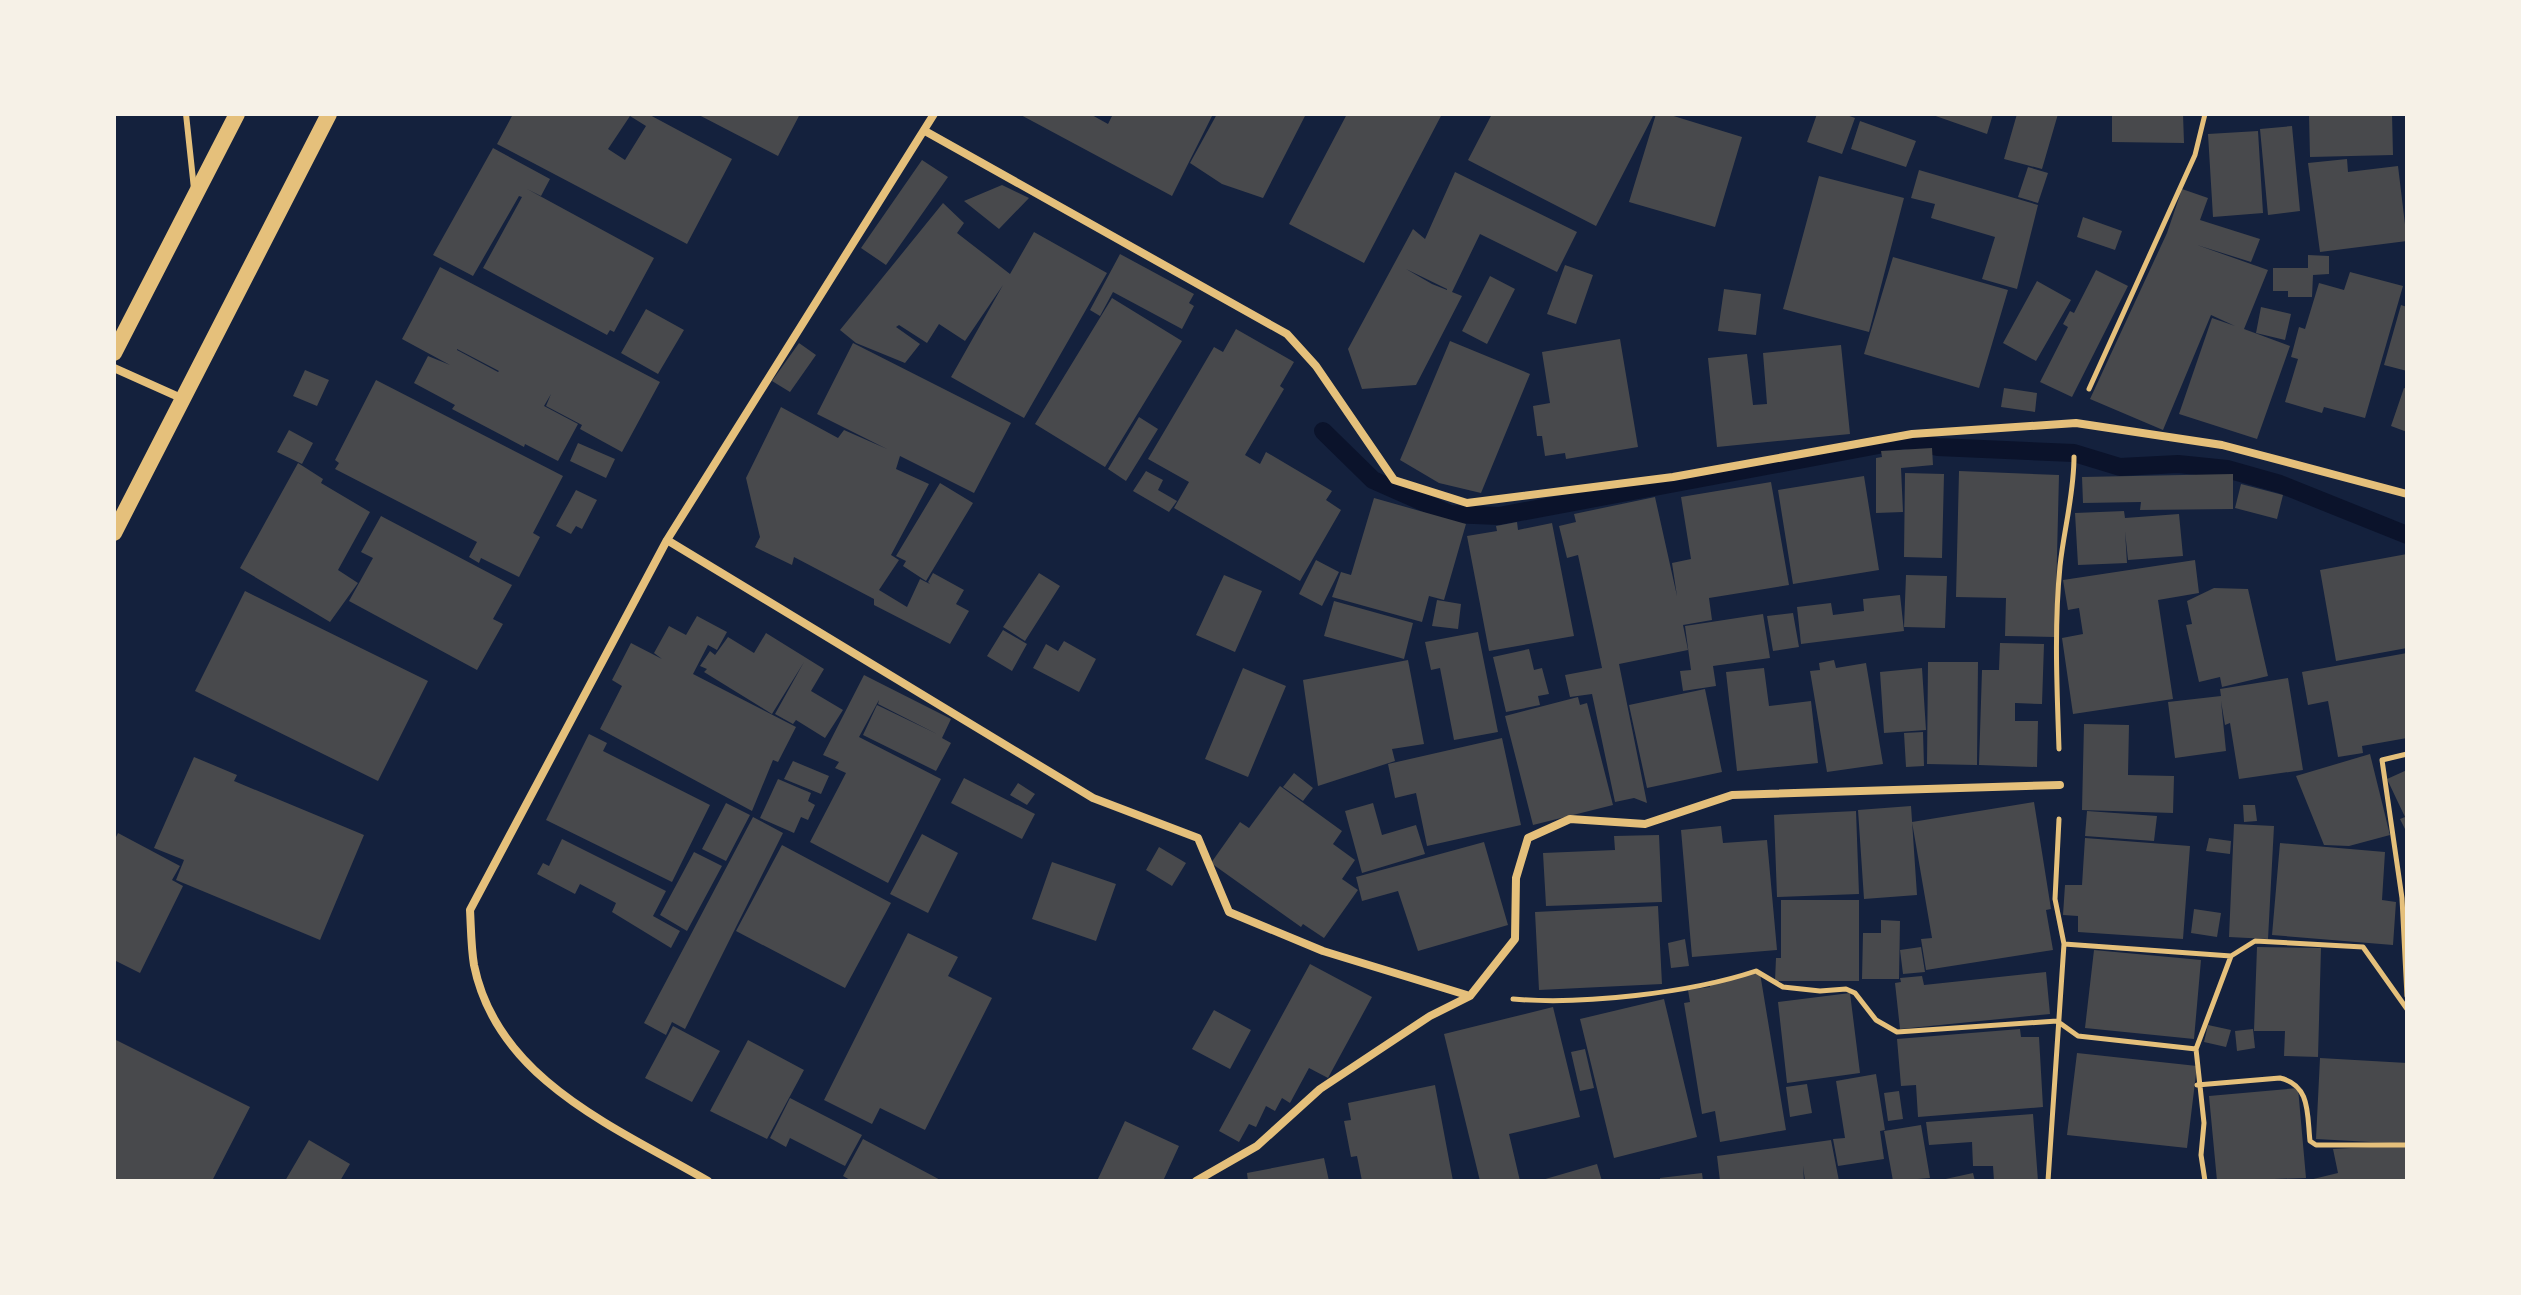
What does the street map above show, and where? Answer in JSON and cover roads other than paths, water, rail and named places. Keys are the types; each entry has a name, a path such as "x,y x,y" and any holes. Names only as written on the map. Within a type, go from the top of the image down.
{"main road":[{"path":"114,353 237,114"},
{"path":"114,533 329,114"}],"street":[{"path":"708,1181 570,1101 517,1057 493,1015 474,965 470,910 667,540 934,114"},
{"path":"925,131 1287,334 1316,366 1394,480 1442,497 1467,503 1673,477 1912,434 2076,423 2222,445 2407,494"},
{"path":"114,368 181,398"},
{"path":"667,540 1093,798 1198,838 1229,912 1323,951 1470,996"},
{"path":"1196,1181 1257,1146 1320,1089 1430,1016 1470,996 1515,939 1516,878 1528,838 1570,819 1645,824 1732,795 2060,785"}],"lane":[{"path":"186,114 195,197"}],"waterway":[{"path":"1323,431 1373,480 1450,514 1499,516 1905,440 1938,447 2074,453 2120,467 2178,464 2227,469 2280,484 2407,535"}]}
